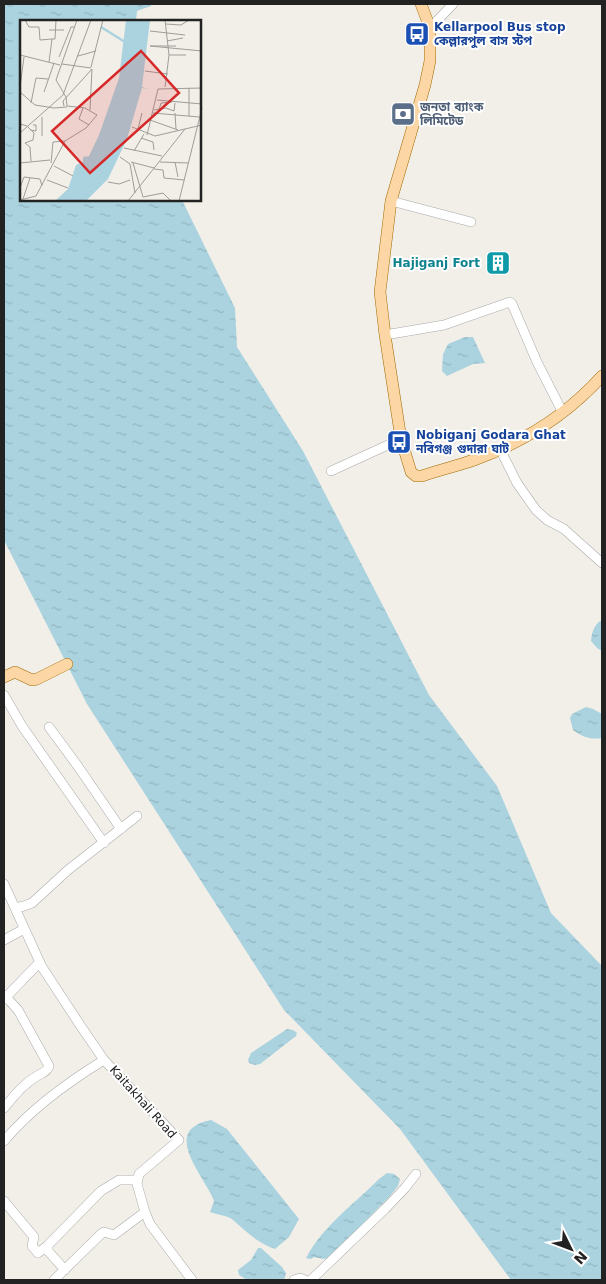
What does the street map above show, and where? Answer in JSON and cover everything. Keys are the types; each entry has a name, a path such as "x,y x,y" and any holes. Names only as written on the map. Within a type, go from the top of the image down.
{"main road":[{"path":"421,4 430,28 430,61 425,86 391,201 380,292 401,438 408,466 416,476 422,476 474,460 500,449 563,413 602,376"},
{"path":"4,677 15,672 32,680 37,679 67,664"}],"street":[{"path":"430,28 453,4"},
{"path":"391,201 471,222"},
{"path":"385,335 444,325 510,302 563,413"},
{"path":"331,471 401,438"},
{"path":"500,449 517,483 536,510 547,520 564,529 602,563"},
{"path":"4,695 22,726 104,843"},
{"path":"49,727 77,764 121,829"},
{"path":"14,908 32,903 68,870 137,816"},
{"name":"Kaitakhali Road","path":"4,884 40,962 82,1028 104,1060 179,1140 139,1174 137,1180"},
{"path":"4,940 24,929"},
{"path":"4,1108 19,1090 31,1080 47,1071 49,1066 18,1010 5,998 40,962"},
{"path":"4,1141 15,1128 56,1093 104,1060"},
{"path":"311,1280 385,1209 416,1174"},
{"path":"4,1201 34,1237 32,1246 38,1253 101,1191 119,1180 137,1180 138,1192 145,1212 157,1234 192,1280"},
{"path":"54,1280 101,1234 104,1232 114,1235 145,1212"},
{"path":"47,1246 50,1254 65,1270"},
{"path":"294,1280 298,1278 305,1280"}],"water":[{"path":"4,4 151,4 151,6 137,11 136,20 20,20 20,201 182,201 235,308 237,347 303,451 429,695 497,786 551,913 602,966 602,1280 511,1280 400,1129 284,1010 87,704 4,540"},
{"path":"465,337 473,337 485,363 473,364 447,376 442,371 443,354 448,344"},
{"path":"602,620 602,651 591,641 594,629"},
{"path":"586,707 602,714 602,738 594,739 573,730 570,718 572,714"},
{"path":"287,1029 296,1032 296,1036 260,1064 249,1063 248,1060 251,1053"},
{"path":"211,1120 227,1129 299,1219 289,1237 275,1249 257,1240 231,1218 210,1212 214,1201 195,1167 187,1143 188,1133 196,1125"},
{"path":"387,1173 394,1174 400,1179 398,1186 390,1196 329,1258 306,1258 313,1246 339,1216"},
{"path":"258,1248 261,1248 282,1267 286,1273 284,1280 247,1280 239,1275 238,1270 251,1260"}],"place":[{"name":"Kellarpool Bus stop কেল্লারপুল বাস স্টপ","path":"417,34"},
{"name":"জনতা ব্যাংক লিমিটেড","path":"403,114"},
{"name":"Hajiganj Fort","path":"498,263"},
{"name":"Nobiganj Godara Ghat নবিগঞ্জ গুদারা ঘাট","path":"399,442"}]}
